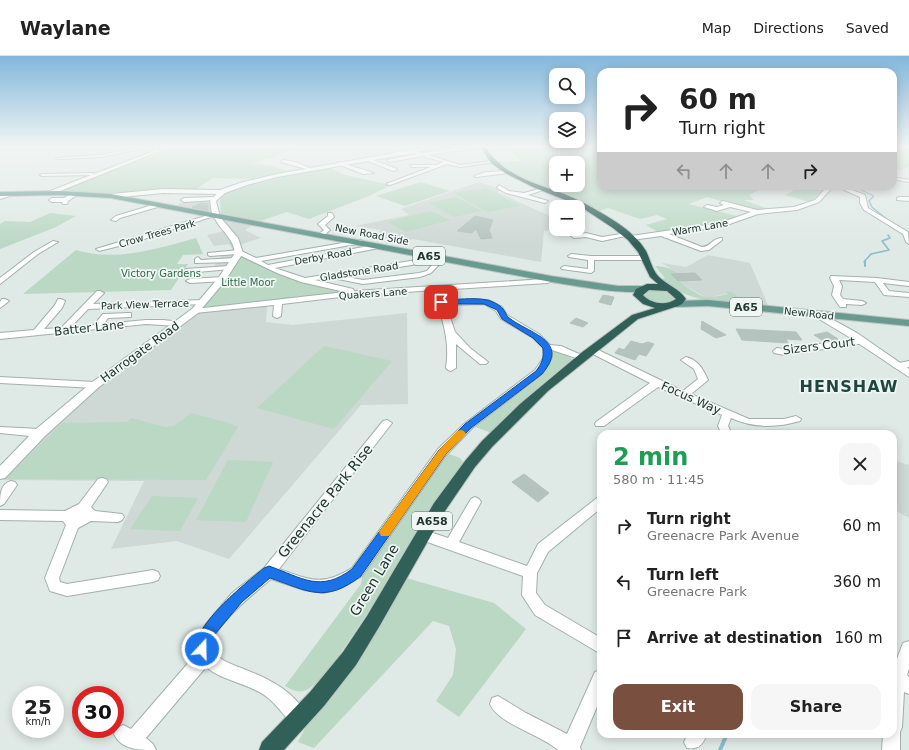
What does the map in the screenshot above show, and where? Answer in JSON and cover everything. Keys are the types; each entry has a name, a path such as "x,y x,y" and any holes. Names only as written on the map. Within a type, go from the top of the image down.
{"highway":[{"path":"522,179 541,189 590,208 629,236 645,258 654,276 681,299 673,305 654,305 642,293"},
{"path":"635,317 641,307 642,293 654,276"},
{"path":"642,293 658,287 673,291"},
{"name":"Green Lane","path":"270,750 335,678 359,644 450,491 485,446 537,395 635,317 673,305"}],"main road":[{"path":"235,258 236,241 215,214 213,199 221,192 235,186 264,179"},
{"name":"A65","path":"0,196 11,194 77,193 111,196 201,213 215,214"},
{"name":"New Road Side","path":"215,214 551,279 642,293"},
{"name":"Harrogate Road","path":"0,474 40,433 95,385 195,311 222,278 235,258"},
{"name":"New Road","path":"673,291 708,303"},
{"name":"New Road","path":"673,305 708,303 909,323"},
{"path":"817,314 861,341 909,374"}],"street":[{"path":"50,193 86,179"},
{"path":"388,184 400,179"},
{"path":"499,187 510,192 525,195 531,199 545,201"},
{"path":"525,195 541,189"},
{"path":"111,196 168,190 221,192"},
{"name":"Warm Lane","path":"585,235 602,239 660,233 727,223 757,212 788,210 806,205 817,201 827,190"},
{"path":"848,190 863,196 863,203 866,209 906,233 909,242"},
{"path":"52,200 65,202 77,193"},
{"path":"184,200 213,199"},
{"path":"899,199 909,199"},
{"path":"723,203 757,212"},
{"path":"114,220 118,217 159,205"},
{"path":"707,207 717,209 730,205"},
{"path":"585,209 590,208"},
{"name":"Crow Trees Park","path":"99,249 133,241 215,214"},
{"path":"322,224 326,222 326,219 331,217 330,214"},
{"path":"315,221 322,224 327,230 321,235"},
{"path":"660,233 701,249 707,249 720,239"},
{"path":"307,244 336,238"},
{"path":"0,282 36,253 55,242"},
{"path":"210,254 255,260 360,242"},
{"name":"Derby Road","path":"267,267 379,246"},
{"path":"571,256 591,258 645,258"},
{"path":"331,276 363,282 426,274 439,257"},
{"name":"Gladstone Road","path":"304,280 430,260 439,257"},
{"path":"198,259 197,262 235,258"},
{"path":"186,271 235,258"},
{"path":"564,268 591,271 591,258"},
{"path":"255,260 267,267 304,280 357,293"},
{"path":"190,280 222,278"},
{"path":"862,303 842,303 836,295 838,286 830,278 877,280 909,284"},
{"name":"Quakers Lane","path":"195,311 357,293 548,281 551,279"},
{"path":"877,280 883,292 907,295"},
{"path":"436,289 441,302 444,317 451,333 453,352 451,368"},
{"path":"63,330 100,293"},
{"path":"36,333 59,306 61,301"},
{"path":"269,572 312,587 330,587 344,582 357,572 442,452 468,426 539,372 548,357 547,347 536,336 504,317 500,309 476,301 441,302"},
{"name":"Park View Terrace","path":"86,307 203,302"},
{"path":"277,316 278,302"},
{"path":"96,327 106,316 128,315"},
{"name":"Batter Lane","path":"0,336 146,322 178,324"},
{"path":"451,333 467,350 482,362"},
{"name":"Sizers Court","path":"777,351 784,352 861,341"},
{"name":"Focus Way","path":"547,347 587,354 748,422 764,424 784,422 796,418"},
{"path":"684,395 703,380 698,368 686,360"},
{"path":"897,366 909,364"},
{"path":"0,380 95,385"},
{"path":"600,424 657,383"},
{"path":"725,430 723,426 727,414"},
{"name":"Greenacre Park Rise","path":"205,656 202,649 204,640 210,630 237,598 269,572 387,423"},
{"path":"0,430 40,433"},
{"path":"0,515 71,519 81,521 102,482"},
{"path":"0,501 11,484"},
{"path":"451,544 475,502"},
{"path":"597,504 543,548 530,573 529,595 540,610 597,645"},
{"path":"86,512 118,516"},
{"path":"71,519 52,578 55,587 67,590 153,576"},
{"path":"424,534 530,573"},
{"path":"897,709 909,648"},
{"path":"147,750 128,737 205,656 226,669 273,690 300,718"},
{"path":"498,704 520,719 558,738 571,749 597,687"},
{"path":"891,750 892,738"}],"shaded area":[{"path":"479,182 503,190 497,192 549,216 549,230 544,231 541,262 413,239 400,243 392,239 376,236 381,230 355,226 409,215 401,209"},
{"path":"209,200 209,204 225,218 254,224 245,230 261,238 242,244 228,267 213,268 223,254 233,250 229,244 214,246 207,235 224,231 213,214 175,206 179,205 179,203"},
{"path":"708,255 750,263 768,305 753,304 750,300 742,301 737,295 729,293 707,298 677,281 670,273 676,272 662,263 686,267"},
{"path":"267,305 266,322 293,325 407,313 408,404 361,405 229,559 177,541 111,549 144,481 3,480 55,425 81,401 201,312"},
{"path":"767,429 802,430 766,430"},
{"path":"897,461 909,465 909,518 897,511"}],"green space":[{"path":"89,179 211,179 196,189 109,194 56,191"},
{"path":"273,179 365,179 391,185 369,196 309,219 287,212 260,221 221,214 220,198 224,192"},
{"path":"523,179 549,179 549,191 533,184"},
{"path":"585,179 597,179 597,190 759,190 749,195 754,200 744,200 768,209 756,210 744,208 707,197 689,204 737,216 725,223 658,232 646,225 667,219 657,215 640,219 608,208 599,211 585,206 585,200 570,200 550,192 585,192"},
{"path":"421,182 450,191 405,206 376,196"},
{"path":"486,188 520,206 487,212 454,193"},
{"path":"794,190 823,190 810,202 785,195"},
{"path":"456,197 482,211 454,217 429,203"},
{"path":"430,211 450,220 406,232 387,222"},
{"path":"50,213 76,216 56,227 0,249 0,224 5,221 30,222"},
{"name":"Victory Gardens","path":"196,238 203,254 183,255 177,264 188,264 171,290 23,294 76,250 106,255 136,253"},
{"name":"Little Moor","path":"239,253 268,266 297,276 357,293 195,311"},
{"path":"655,266 661,266 675,271 677,273 671,274 674,277 688,288 703,296 720,296 728,294 726,292 731,292 742,301 738,301 739,304 693,297 671,287 661,279 665,278"},
{"path":"648,289 669,291 676,299 673,302 664,304 654,302 642,295"},
{"path":"324,346 392,361 334,429 257,408"},
{"path":"554,350 568,354 572,360 546,381 492,433 475,427 449,454 460,458 464,463 365,617 327,672 307,690 294,690 285,686 361,584 363,572 446,453 466,433 544,370 551,351"},
{"path":"191,413 229,423 238,427 206,480 5,479 62,423 127,422 131,418 165,427 174,426"},
{"path":"228,460 273,462 246,522 196,520"},
{"path":"152,496 198,498 180,531 130,529"},
{"path":"406,578 494,603 526,629 459,717 436,701 453,675 456,649 449,626 433,621 314,748 298,742 318,703"}],"building":[{"path":"202,203 208,204 208,211 192,207"},
{"path":"475,216 493,220 489,230 492,238 481,239 476,229 472,233 457,231"},
{"path":"695,273 702,280 678,281 671,274"},
{"path":"603,295 614,297 611,305 599,302"},
{"path":"576,318 588,323 583,327 570,323"},
{"path":"702,321 726,335 716,338 701,329"},
{"path":"736,329 796,332 802,340 786,339 788,343 742,340"},
{"path":"827,332 838,339 825,342 814,335"},
{"path":"631,341 642,344 648,342 654,344 646,356 639,354 635,360 615,353 619,348 624,350"},
{"path":"524,474 549,493 538,502 512,482"}],"waterway":[{"path":"861,190 874,196 869,201 872,207 890,222"},
{"path":"864,262 871,254 889,250 882,241 890,238 888,235"},
{"path":"865,261 865,266"},
{"path":"720,750 725,738"}],"slow traffic":[{"path":"385,532 442,452 461,434"}],"district":[{"name":"HENSHAW","path":"849,386"}],"route":[{"path":"202,649 204,640 210,630 237,598 269,572 312,587 330,587 344,582 357,572 442,452 468,426 545,366 548,357 547,347 536,336 515,325 504,317 500,309 485,302 441,302"}]}
